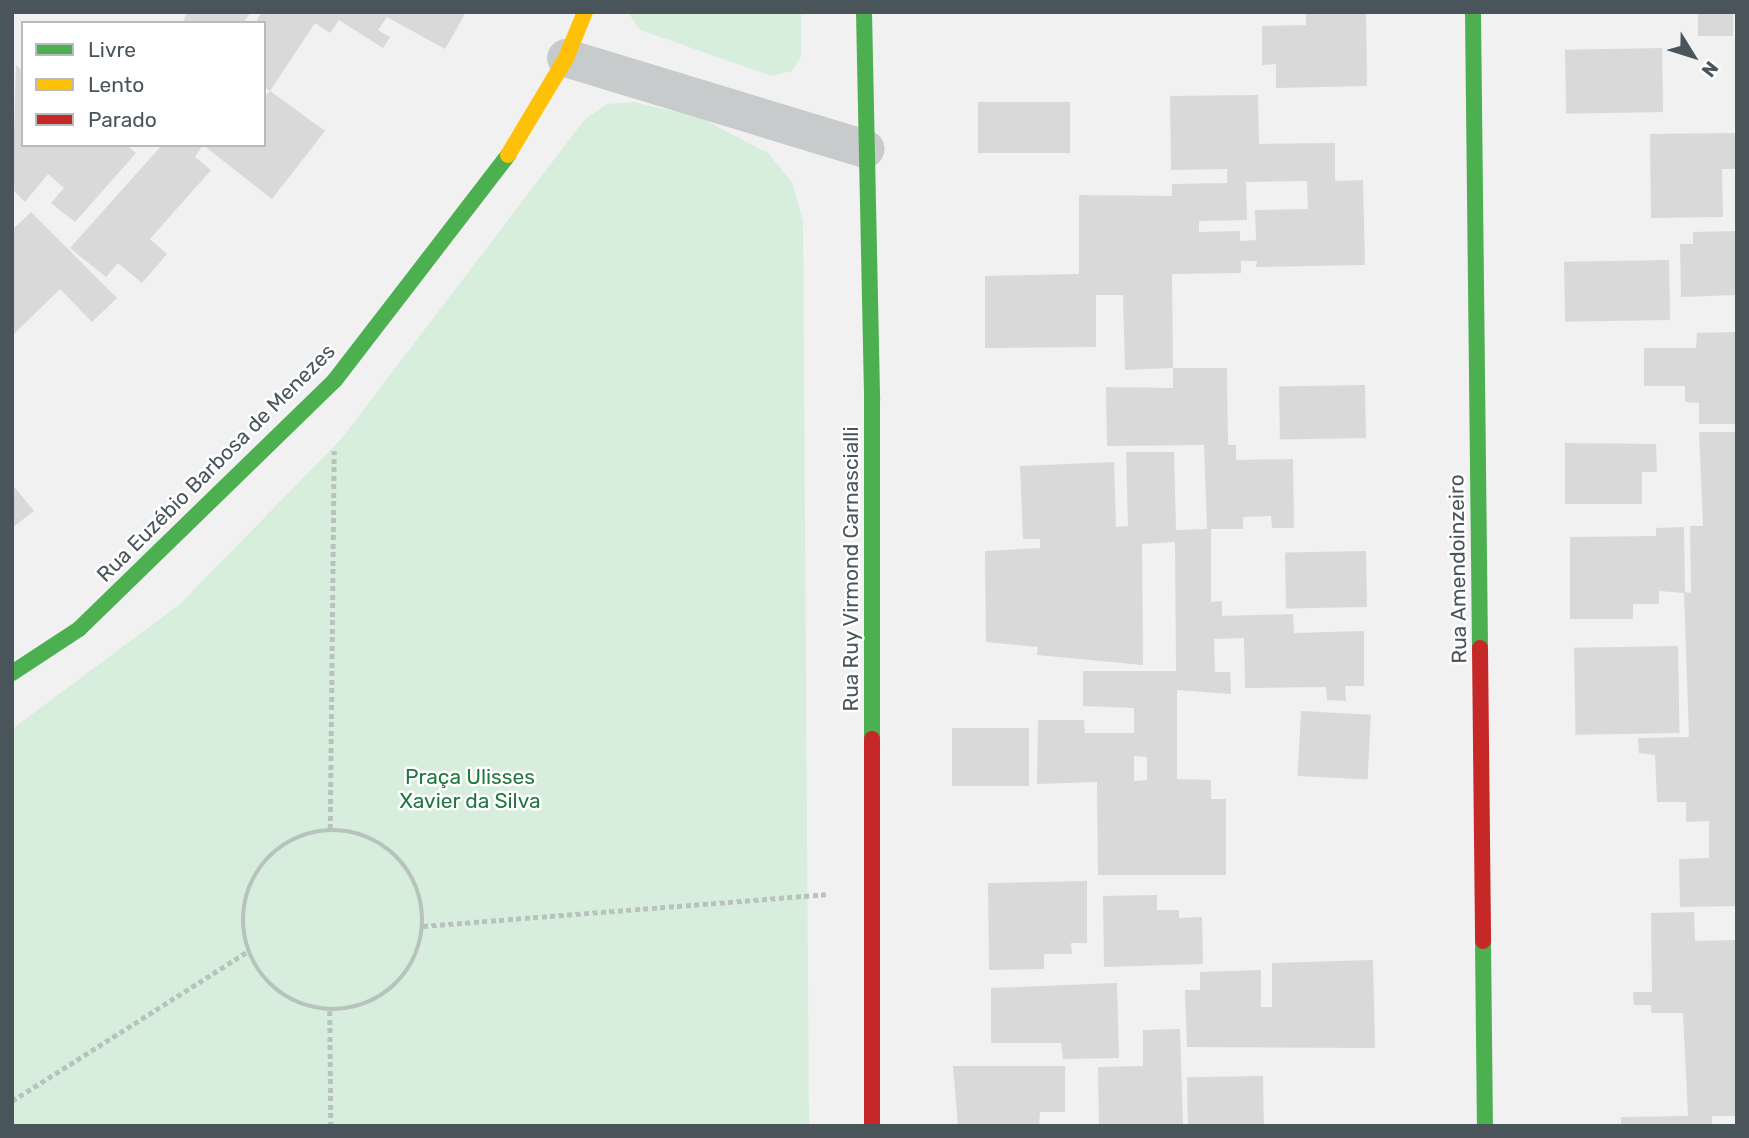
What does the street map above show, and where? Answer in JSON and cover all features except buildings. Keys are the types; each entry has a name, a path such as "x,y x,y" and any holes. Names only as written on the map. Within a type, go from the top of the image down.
{"street":[{"name":"Rua Euzébio Barbosa de Menezes","path":"12,673 79,629 335,380 507,157 566,58 585,12"},
{"name":"Rua Ruy Virmond Carnascialli","path":"864,12 872,400 872,1126"},
{"name":"Rua Amendoinzeiro","path":"1472,12 1485,1126"},
{"path":"566,58 866,149"}],"path":[{"path":"330,829 335,380"},
{"path":"330,829 360,834 387,847 408,869 421,896 423,926 417,954 403,977 383,996 357,1007 330,1011 299,1005 273,989 248,951 243,936 243,905 254,876 272,852 290,840 330,829"},
{"path":"423,926 872,890"},
{"path":"12,1101 248,951"},
{"path":"330,1011 331,1126"}],"green space":[{"path":"801,12 801,56 792,71 772,76 640,30 629,14"},
{"name":"Praça Ulisses Xavier da Silva","path":"634,102 699,117 768,153 793,184 803,222 809,1126 12,1126 12,729 180,604 342,438 585,119 607,104"}],"traffic: fast":[{"path":"864,12 872,400 872,739"},
{"path":"1473,12 1480,648"},
{"path":"12,673 79,629 335,380 508,155"},
{"path":"1483,941 1485,1126"}],"traffic: slow":[{"path":"508,155 566,58 585,12"}],"traffic: jam":[{"path":"1480,648 1483,941"},
{"path":"872,739 872,1126"}]}
